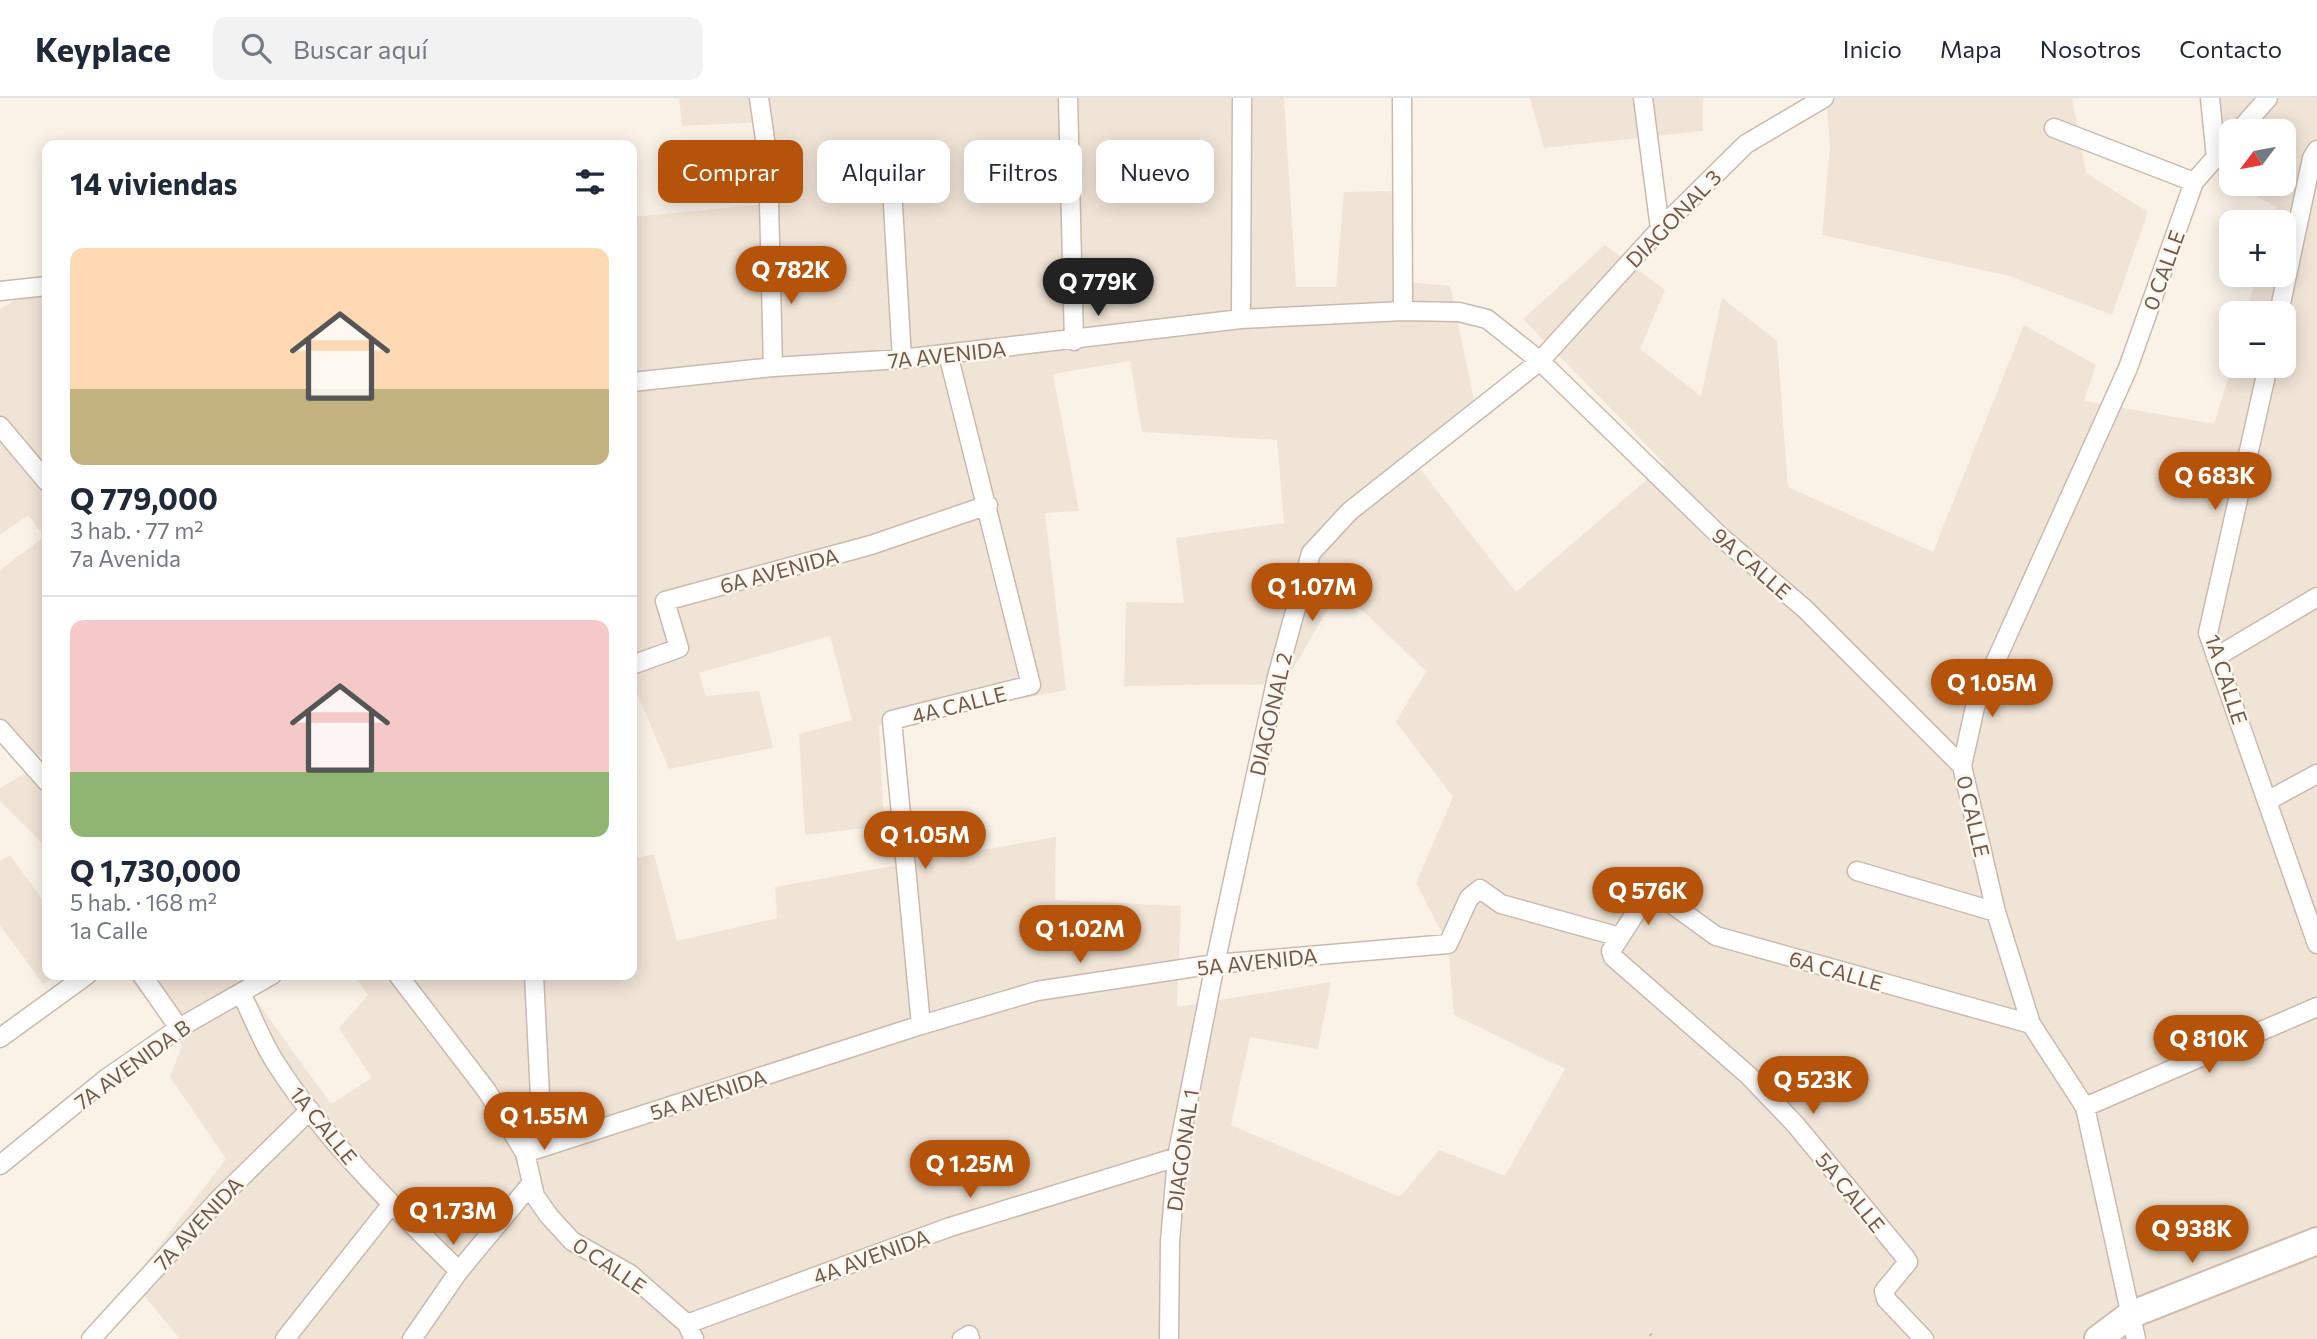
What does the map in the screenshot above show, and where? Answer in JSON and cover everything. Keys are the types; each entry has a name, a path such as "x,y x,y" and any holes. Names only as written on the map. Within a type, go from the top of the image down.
{"street":[{"path":"759,98 768,160 773,367"},
{"path":"1068,98 1074,341"},
{"path":"1241,319 1242,98"},
{"path":"1402,98 1403,311"},
{"path":"1643,98 1660,229"},
{"name":"DIAGONAL 3","path":"1540,361 1660,229 1746,144 1824,98"},
{"path":"2210,98 2216,158"},
{"path":"2250,119 2268,98"},
{"path":"2054,128 2194,181"},
{"path":"2282,301 2312,158 2317,150"},
{"name":"0 CALLE","path":"2133,1327 2085,1107 2031,1024 1996,912 1962,766 1975,708 2128,368 2194,181 2219,154"},
{"path":"893,203 902,359"},
{"path":"0,291 42,287"},
{"name":"7A AVENIDA","path":"637,381 773,367 902,359 1074,341 1241,319 1403,311 1459,312 1487,319 1540,361"},
{"name":"4A CALLE","path":"921,1025 892,720 1031,685 948,354"},
{"name":"9A CALLE","path":"1540,361 1721,537 1805,609 1962,766"},
{"name":"DIAGONAL 2","path":"1215,964 1277,677 1311,554 1350,511 1540,361"},
{"name":"1A CALLE","path":"2265,378 2208,633 2269,800 2317,944"},
{"path":"0,426 42,476"},
{"name":"6A AVENIDA","path":"637,662 679,648 665,601 871,545 988,505"},
{"path":"2216,657 2317,597"},
{"path":"0,729 42,776"},
{"path":"2269,800 2317,774"},
{"path":"1857,871 1996,912"},
{"name":"5A AVENIDA","path":"525,1153 921,1025 1037,991 1215,964 1448,944 1469,898 1480,889 1502,904 1620,937"},
{"name":"6A CALLE","path":"1620,937 1647,890 1654,889 1716,936 2031,1024"},
{"name":"5A CALLE","path":"1620,937 1611,951 1613,957 1748,1075 1795,1124 1905,1257 1908,1262 1905,1268 1884,1291 1886,1299 1924,1339"},
{"name":"DIAGONAL 1","path":"1169,1339 1170,1242 1177,1157 1215,964"},
{"path":"0,1038 80,980"},
{"path":"145,980 179,1028"},
{"name":"7A AVENIDA B","path":"0,1165 107,1078 179,1028 263,980"},
{"name":"0 CALLE","path":"402,980 487,1091 525,1153 531,1184 549,1216 572,1241 630,1274 691,1331"},
{"path":"525,1153 540,1096 534,980"},
{"name":"1A CALLE","path":"241,993 273,1059 310,1110 391,1205 459,1271"},
{"path":"2085,1107 2317,1007"},
{"name":"7A AVENIDA","path":"91,1339 218,1200 310,1110"},
{"name":"4A AVENIDA","path":"691,1331 937,1231 1177,1157"},
{"path":"412,1339 459,1271 531,1184"},
{"path":"285,1339 391,1205"},
{"path":"2098,1339 2133,1327 2317,1241"},
{"path":"962,1339 969,1335 970,1339"}],"path":[{"path":"1650,1334 1655,1339"}],"shaded area":[{"path":"679,98 1284,98 1296,287 1336,287 1344,192 1391,191 1405,282 1450,286 1478,418 1417,465 1516,592 1665,464 1523,319 1605,245 1665,290 1640,349 1701,396 1722,298 1777,341 1788,487 1933,552 2024,325 2096,365 2084,401 2214,424 2228,378 2296,378 2296,301 2249,301 2254,287 2296,287 2296,210 2276,210 2277,207 2255,196 2296,196 2296,119 2221,119 2218,98 2317,98 2317,1339 180,1339 132,1281 226,1159 170,1077 182,1046 131,980 242,980 331,1104 372,1078 339,1028 368,995 358,980 637,980 637,858 654,854 677,941 777,918 775,887 1056,837 1055,900 1181,906 1177,1007 1331,982 1318,1049 1250,1037 1231,1125 1400,1197 1439,1150 1505,1176 1565,1069 1454,1015 1448,944 1416,883 1453,797 1396,722 1426,671 1340,589 1284,684 1124,686 1126,602 1184,603 1176,538 1284,523 1277,440 1142,432 1130,361 1053,374 1079,511 1045,513 1066,690 879,726 884,826 805,835 799,734 852,720 830,636 699,673 706,696 759,691 773,748 669,769 637,693 637,217 767,203 803,203 803,140 765,140 765,122 682,126"},
{"path":"1530,98 1703,98 1703,131 1544,148"},
{"path":"1826,98 2072,98 2086,173 2148,212 2112,315 2010,276 1822,235 1830,147"},
{"path":"42,284 42,534 28,515 0,535 0,309"},
{"path":"42,538 42,757 0,726 0,570"},
{"path":"42,764 42,843 0,801 0,788"},
{"path":"10,855 42,899 42,980 50,980 43,984 0,925 0,861"}]}
